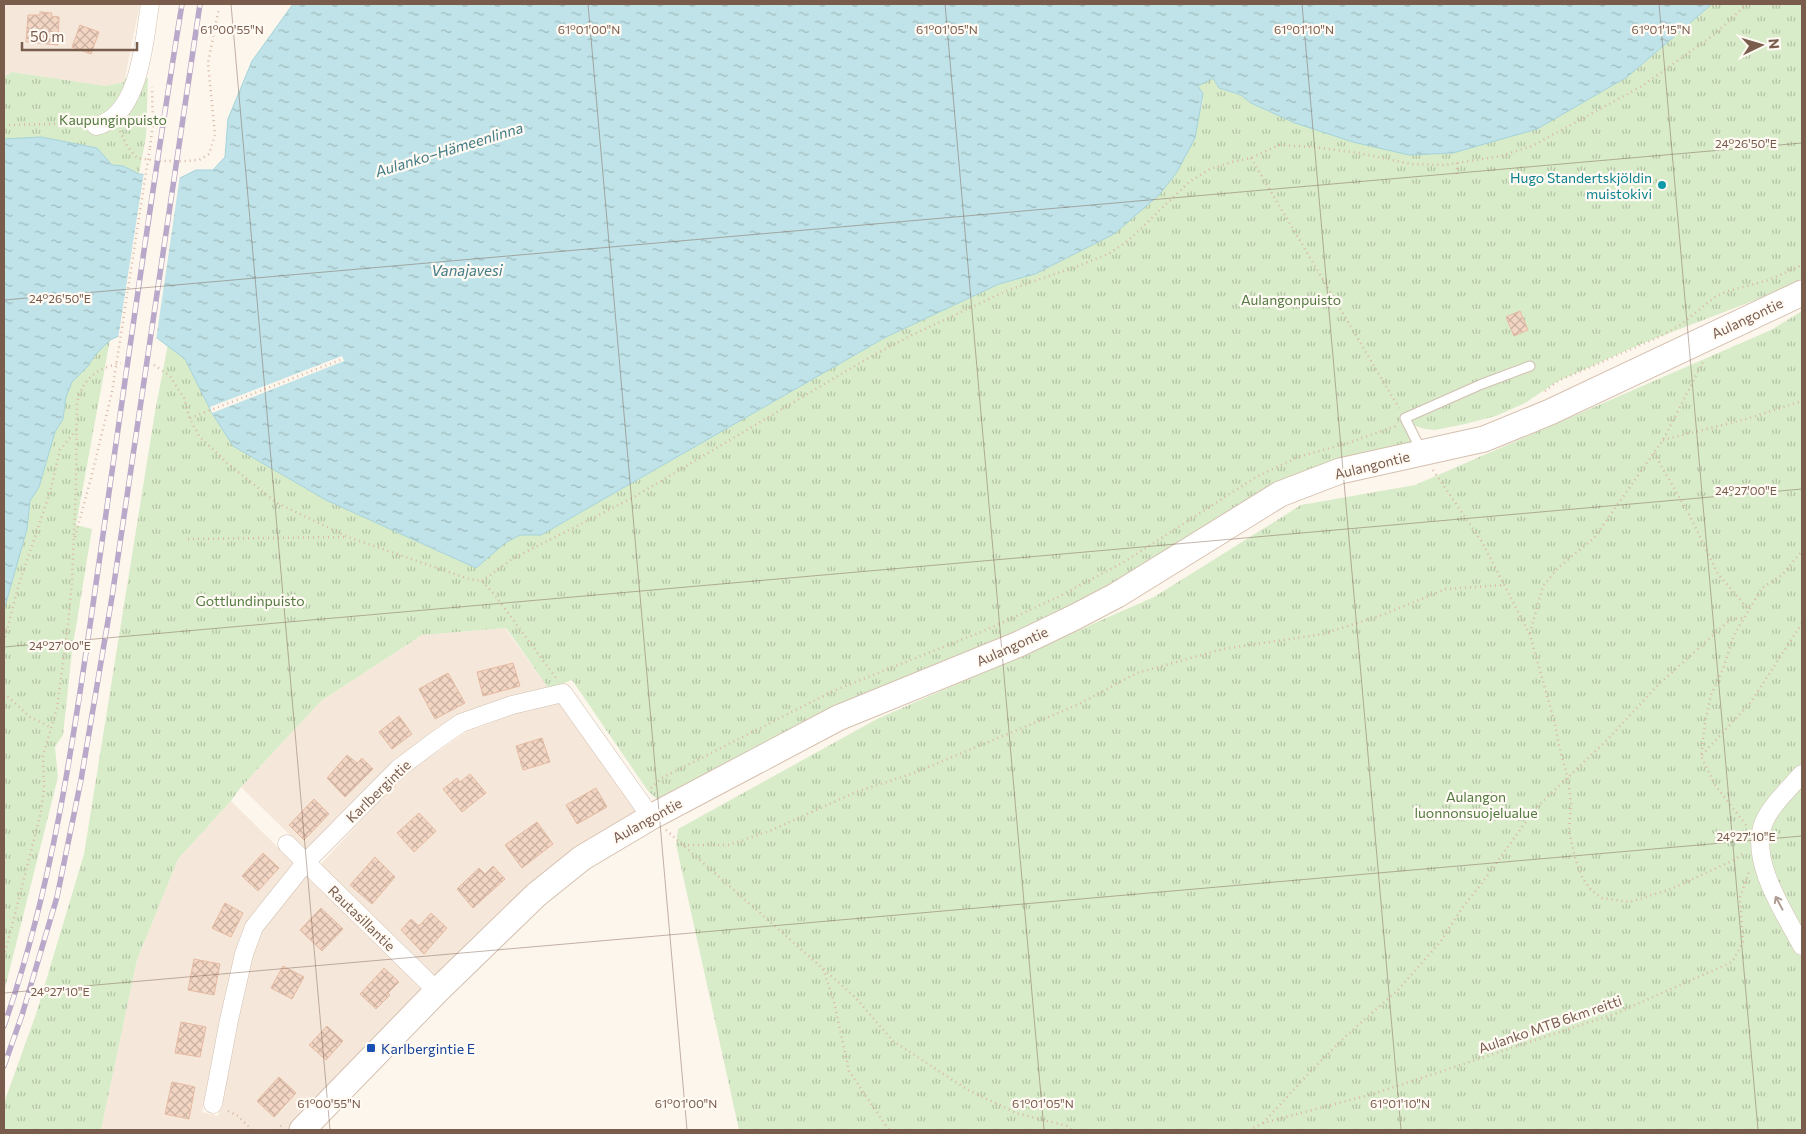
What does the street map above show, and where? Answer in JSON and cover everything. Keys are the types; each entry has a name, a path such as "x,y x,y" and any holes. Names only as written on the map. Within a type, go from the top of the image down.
{"main road":[{"name":"Aulangontie","path":"302,1130 437,991 536,895 582,858 651,817 838,718 1019,644 1075,617 1117,595 1280,494 1340,471 1484,439 1550,412 1802,292"}],"street":[{"path":"96,126 105,124 114,118 124,107 131,92 142,51 150,4"},
{"path":"563,693 651,817"},
{"name":"Karlbergintie","path":"219,1107 229,1020 247,945 254,927 305,863 398,769 442,736 461,724 512,705 563,693"},
{"path":"1802,774 1775,804 1764,822 1759,842 1764,867 1776,897 1802,946"},
{"name":"Rautasillantie","path":"287,844 437,991"}],"lane":[{"path":"1422,453 1405,418 1482,384 1530,366"}],"path":[{"path":"482,581 512,560 634,497 863,361 910,336 1006,291 1078,266 1110,252 1129,240 1189,182 1210,169 1251,158 1280,145 1359,153 1411,164 1444,165 1501,156 1532,146 1561,132 1642,86 1715,34 1747,4"},
{"path":"114,118 127,146 137,158 158,161 199,160 209,154 215,135 208,63 219,8"},
{"path":"73,543 112,392 150,148 153,124 152,79"},
{"path":"4,126 56,124 96,126"},
{"path":"1251,158 1405,418"},
{"path":"1457,163 1458,177"},
{"path":"1530,635 1543,586 1558,568 1594,538 1663,440 1719,331"},
{"path":"190,419 340,360"},
{"path":"4,957 41,812 44,788 43,756 58,708 68,624 73,543 76,403 84,384 94,374 108,366 121,363"},
{"path":"154,365 170,376 184,398 190,419 200,436 227,463 277,503 348,537 469,579 482,581 494,594 555,677 563,693"},
{"path":"1663,440 1746,419 1802,401"},
{"path":"4,642 24,570 50,492 60,450 76,430"},
{"path":"1422,453 1482,542 1530,635 1568,779 1571,803 1569,830 1575,858 1583,879 1591,890 1602,898 1630,902 1671,889 1734,860 1759,842 1715,785 1701,756 1705,723 1711,696 1723,669 1734,635 1762,588 1782,575 1802,551"},
{"path":"1654,453 1692,520 1718,574 1749,610"},
{"path":"188,539 348,537"},
{"path":"683,845 729,845 772,830 856,792 914,773 1077,705 1138,673 1223,649 1323,634 1382,615 1446,589 1505,585"},
{"path":"1263,1123 1347,1035 1398,990 1441,941 1462,908 1535,809 1568,779 1656,687 1731,619 1744,618"},
{"path":"1701,756 1751,702 1802,623"},
{"path":"4,693 30,717 52,728"},
{"path":"651,817 856,996 893,1041 968,1090 1016,1113 1067,1126 1070,1130"},
{"name":"Aulanko MTB 6km reitti","path":"1249,1130 1263,1123 1373,1094 1617,1013 1732,962 1743,942 1740,897 1750,870"},
{"path":"823,968 834,1002 849,1071 889,1130"},
{"path":"219,1107 238,1116 252,1130"}],"shaded area":[{"path":"4,4 140,4 124,82 106,86 12,72 4,77"},
{"path":"505,628 549,689 459,715 306,851 241,787 321,701 422,635"},
{"path":"556,699 637,810 577,846 435,979 320,865 402,776 466,732"},
{"path":"231,801 293,862 248,923 236,954 202,1112 218,1116 252,953 260,931 305,875 424,991 290,1130 101,1130 137,960 178,859"}],"green space":[{"name":"Aulangonpuisto","path":"1712,4 1802,4 1802,282 1641,344 1558,381 1525,403 1496,416 1435,430 1409,424 1416,442 1084,602 660,802 648,791 572,680 549,689 506,628 422,635 321,701 241,787 231,801 178,859 137,960 101,1130 4,1130 4,1103 36,1014 84,854 155,412 168,344 185,359 212,413 233,446 326,500 476,568 505,543 520,535 541,535 886,337 999,284 1035,274 1114,234 1202,107 1203,94 1198,85 1213,78 1219,88 1241,95 1251,103 1295,123 1453,153 1537,129 1627,77"},
{"name":"Kaupunginpuisto","path":"12,72 106,86 124,82 125,78 148,78 146,136 139,174 123,166 112,165 97,148 41,137 4,139 4,77"},
{"name":"Aulangon luonnonsuojelualue","path":"1802,311 1802,1130 739,1130 676,844 678,829 877,719 1154,597 1301,505 1415,485 1771,330"},
{"path":"110,340 76,525 92,529 72,651 63,735 55,747 58,777 4,992 4,610 27,529 30,501 39,487 55,432 63,419 66,397 72,382"}],"water":[{"name":"Vanajavesi","path":"293,4 1712,4 1627,77 1537,129 1453,153 1409,155 1353,142 1295,123 1251,103 1241,95 1219,88 1213,78 1198,86 1203,94 1195,138 1177,172 1159,195 1114,234 1035,274 999,284 886,337 541,535 520,535 505,543 476,568 326,500 233,446 212,413 185,359 157,338 125,333 110,340 72,382 66,397 63,419 55,432 39,487 30,501 27,529 4,610 4,139 41,137 97,148 112,165 123,166 139,174 180,178 196,170 213,170 225,157 228,119 252,61"}],"pier":[{"path":"144,172 180,175 156,340 126,336 118,339"},
{"path":"342,356 344,361 212,413 210,407"}],"building":[{"path":"40,12 52,13 51,16 59,17 58,45 26,42 28,15 40,15"},
{"path":"80,25 99,32 91,54 72,47"},
{"path":"1520,311 1528,330 1514,336 1506,317"},
{"path":"513,663 520,686 483,696 477,672"},
{"path":"448,673 465,703 435,719 419,689"},
{"path":"399,716 412,734 392,749 379,732"},
{"path":"542,738 550,762 523,770 516,746"},
{"path":"347,755 357,763 362,758 373,769 345,797 327,778"},
{"path":"470,774 486,793 462,812 443,789 457,778 460,782"},
{"path":"596,788 607,807 577,824 566,805"},
{"path":"314,799 329,814 304,840 289,825"},
{"path":"419,813 436,831 414,852 397,833"},
{"path":"537,822 553,844 522,868 505,845"},
{"path":"263,853 279,868 258,891 242,876"},
{"path":"375,857 395,877 372,904 350,885"},
{"path":"493,866 505,879 473,908 457,889 479,868 485,874"},
{"path":"225,903 243,913 231,937 212,928"},
{"path":"321,908 343,929 322,951 300,930"},
{"path":"431,913 447,928 424,954 401,930 411,919 419,926"},
{"path":"194,959 220,964 214,995 188,990"},
{"path":"283,966 304,977 292,999 271,988"},
{"path":"384,968 399,982 388,993 390,995 376,1009 360,994"},
{"path":"181,1022 206,1027 200,1057 175,1053"},
{"path":"327,1026 343,1041 326,1060 309,1045"},
{"path":"279,1077 296,1093 274,1117 257,1101"},
{"path":"172,1082 195,1087 189,1119 165,1114"}],"railway":[{"path":"4,1026 38,911 52,853 63,794 83,675 160,142 182,4"},
{"path":"4,1066 22,1015 57,897 81,780 112,597 200,4"}],"place":[{"name":"Hugo Standertskjöldin muistokivi","path":"1662,185"},
{"name":"Karlbergintie E","path":"371,1048"}],"water label":[{"name":"Aulanko–Hämeenlinna","path":"449,149"}],"park label":[{"name":"Gottlundinpuisto","path":"250,600"}]}
